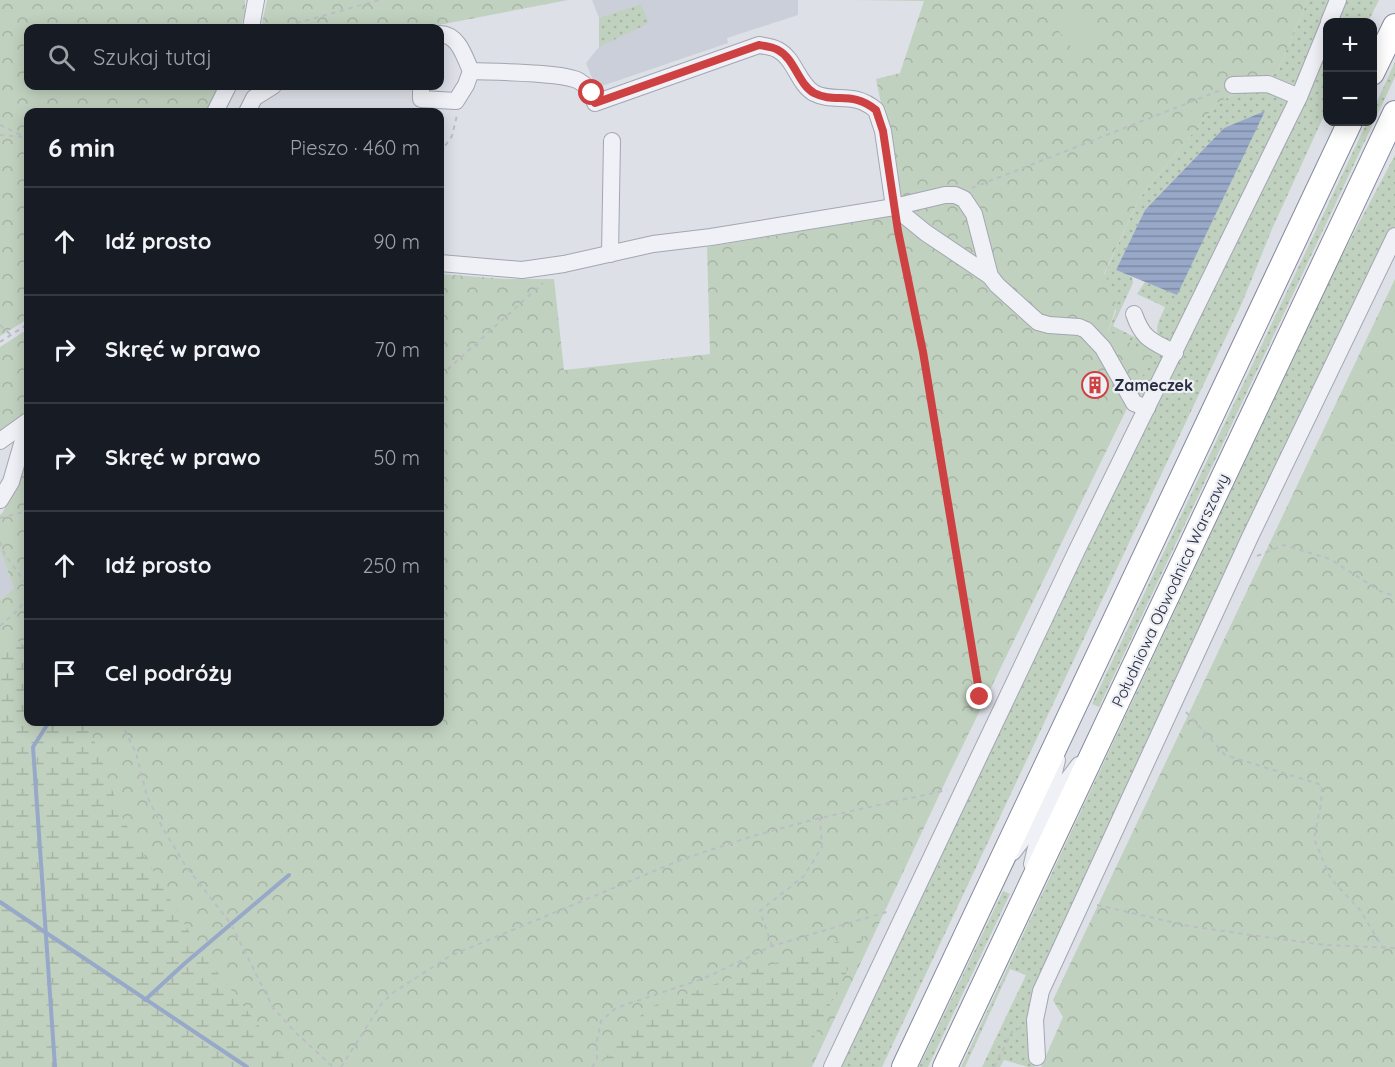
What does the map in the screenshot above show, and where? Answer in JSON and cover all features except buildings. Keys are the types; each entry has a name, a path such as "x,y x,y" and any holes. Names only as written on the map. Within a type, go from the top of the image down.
{"highway":[{"path":"1373,72 1395,26"},
{"name":"Południowa Obwodnica Warszawy","path":"945,1067 1395,112"},
{"path":"904,1067 1348,126"}],"street":[{"path":"252,24 256,0"},
{"path":"1330,18 1338,0"},
{"path":"421,90 421,99 456,101 466,85 471,71 455,39 444,35"},
{"path":"832,1067 1147,408 1299,97 1323,37"},
{"path":"471,71 570,77 586,86 592,93 595,103 759,45 778,50 814,93 858,99 876,110 883,131 894,207 926,233 990,276 1038,322 1079,327 1086,330 1103,348 1134,403 1147,408"},
{"path":"1233,85 1268,84 1299,97"},
{"path":"217,108 226,90"},
{"path":"249,108 254,98 267,90"},
{"path":"610,254 612,141"},
{"path":"444,263 522,270 564,264 653,244 711,237 956,195 964,199 974,214 990,276"},
{"path":"1037,1057 1035,1020 1041,991 1238,564 1395,236"},
{"path":"1134,314 1145,336 1175,353"},
{"path":"0,441 24,425"},
{"path":"0,500 11,482 24,436"},
{"path":"1024,900 1065,723"},
{"path":"990,883 1100,738"}],"path":[{"path":"298,24 380,0"},
{"path":"956,195 1233,85"},
{"path":"444,147 456,127 456,101"},
{"path":"0,125 24,136"},
{"path":"0,135 24,138"},
{"path":"894,207 923,352 980,697 997,720"},
{"path":"444,372 564,264"},
{"path":"0,325 11,335"},
{"path":"0,342 24,327"},
{"path":"0,518 24,512"},
{"path":"0,542 5,555 24,581"},
{"path":"1238,564 1284,545 1330,559 1380,591 1395,596"},
{"path":"0,626 21,608 24,601"},
{"path":"1176,701 1225,755 1322,785 1314,839 1331,879 1360,910 1383,948"},
{"path":"123,726 136,753 147,796 162,827 186,865 231,924 273,1008 333,1067"},
{"path":"341,1067 382,1003 394,992 450,956 683,859 753,836 820,818 966,786"},
{"path":"771,946 760,911 804,876 822,847 820,818"},
{"path":"1082,902 1189,926 1325,945 1395,948"},
{"path":"592,1067 597,1060 597,1040 601,1021 616,1008 705,978 771,946 910,905"},
{"path":"994,1067 1012,1032 1035,1020"}],"shaded area":[{"path":"592,0 798,0 798,15 727,38 728,43 596,88 586,63 599,47 599,18"},
{"path":"0,551 14,588 0,600"}],"green space":[{"path":"0,0 245,0 245,14 241,24 24,24 24,90 218,90 209,108 24,108 24,321 0,336"},
{"path":"267,0 568,0 444,24 262,24"},
{"path":"855,0 1308,0 1277,72 1217,103 1139,199 1104,274 1113,290 1116,302 1108,331 1153,355 949,774 812,1067 0,1067 0,600 14,588 0,551 0,515 24,457 24,726 444,726 444,274 506,279 554,279 564,370 710,354 707,247 904,214 876,79 900,73 924,1"},
{"path":"1308,0 1331,0 1299,79 1294,85 1270,76 1277,72"},
{"path":"1344,0 1379,0 1370,18 1337,18"},
{"path":"1073,3 1098,34 1075,52 1051,21"},
{"path":"641,4 649,23 599,47 599,18"},
{"path":"1323,48 1323,118 1272,229 1242,303 882,1067 838,1067 1111,493 1233,252"},
{"path":"1395,62 1395,77 1377,115 1377,101"},
{"path":"1249,87 1287,97 1288,104 1175,340 1165,341 1158,334 1158,326 1165,307 1137,294 1145,282 1177,294 1224,128 1145,210 1116,270 1132,277 1133,283 1113,326 1165,354 1147,398 1134,393 1108,332 1116,311 1104,275 1139,199 1217,103"},
{"path":"1365,126 1372,126 1099,707 1092,704"},
{"path":"1395,155 1395,226 1326,363 1034,990 1027,1036 1035,1067 1004,1060 1000,1067 982,1067 1026,975 1010,969 965,1067 961,1067 1339,261"},
{"path":"1395,279 1395,1067 1041,1067 1063,1017 1053,1000"},
{"path":"24,332 24,416 0,434 0,347"},
{"path":"16,639 24,646 24,726 88,726 123,819 198,947 282,1056 298,1067 0,1067 0,652"},
{"path":"1003,891 1010,894 928,1067 919,1067"},
{"path":"867,931 799,1067 598,1067 647,1008"}],"water":[{"path":"1265,111 1177,295 1116,270 1145,210 1224,128"}],"waterway":[{"path":"46,726 33,747 55,1067"},
{"path":"145,1000 289,875"},
{"path":"0,902 247,1067"}],"place":[{"name":"Zameczek","path":"1095,385"}],"route":[{"path":"592,93 595,103 759,45 778,50 814,93 858,99 868,103 876,110 883,131 898,231 923,352 980,697"}]}
